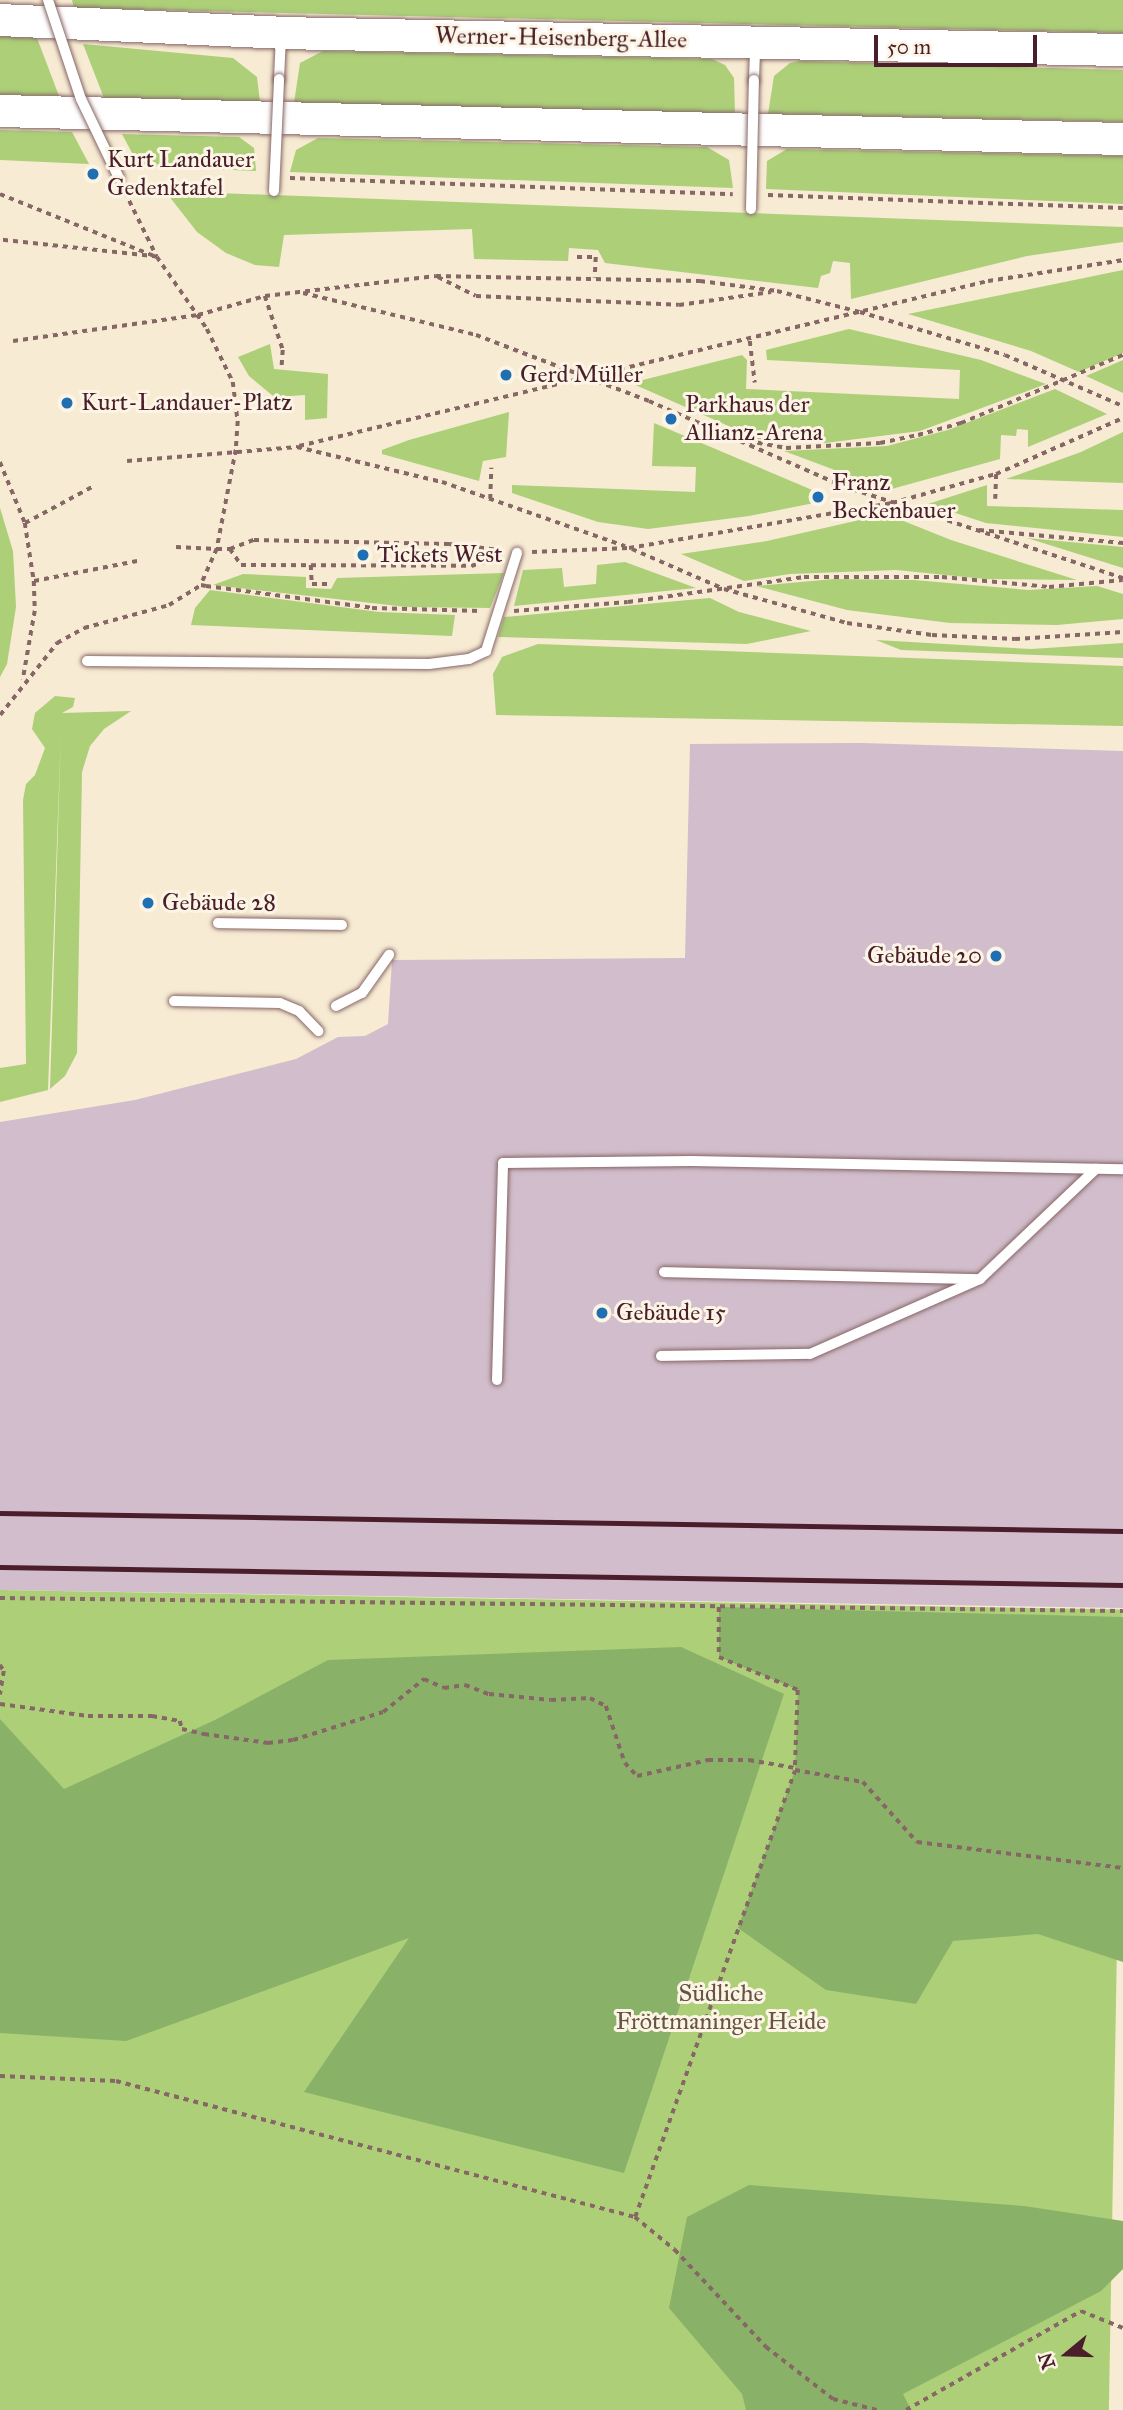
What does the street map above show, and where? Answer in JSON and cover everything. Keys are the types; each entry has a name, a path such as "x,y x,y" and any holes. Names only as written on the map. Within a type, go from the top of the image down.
{"street":[{"name":"Werner-Heisenberg-Allee","path":"0,20 281,33 1123,50"},
{"path":"0,111 1123,139"}],"lane":[{"path":"48,0 81,99 119,178"},
{"path":"274,191 281,33"},
{"path":"751,209 755,42"},
{"path":"87,661 453,663 486,650 517,553"},
{"path":"218,923 342,925"},
{"path":"336,1006 362,993 389,955"},
{"path":"174,1001 280,1003 299,1011 318,1031"},
{"path":"497,1380 503,1163 691,1161 1123,1169"},
{"path":"661,1356 810,1354 980,1279 1096,1169"},
{"path":"664,1272 980,1279"}],"path":[{"path":"0,715 23,682 57,643 84,628 170,605 201,585 216,549 236,450 239,421 233,382 198,315 157,257 119,178"},
{"path":"290,178 733,194"},
{"path":"0,194 157,257"},
{"path":"766,195 1123,208"},
{"path":"0,240 157,257"},
{"path":"577,257 596,257 596,278"},
{"path":"127,461 297,447 988,281 1123,260"},
{"path":"436,276 476,296 678,305 777,291"},
{"path":"13,341 198,315 265,296 436,276 700,281 777,291 860,312 1005,355 1123,406"},
{"path":"299,292 476,335 589,378 892,503 1123,579"},
{"path":"265,296 283,349 282,366"},
{"path":"750,340 755,383"},
{"path":"730,438 786,448 880,443 961,423 1123,355"},
{"path":"176,547 230,549 254,540 449,544 517,553 629,548 892,503 996,474 1123,418"},
{"path":"297,447 442,482 629,548 724,589 847,623 933,635 1015,639 1123,632"},
{"path":"0,462 25,523 34,581 35,611 23,682"},
{"path":"490,499 491,468"},
{"path":"995,499 996,474"},
{"path":"25,523 94,486"},
{"path":"970,529 1123,543"},
{"path":"230,549 241,565 471,566 517,553"},
{"path":"34,581 136,561"},
{"path":"311,565 312,584 331,584"},
{"path":"201,585 372,608 499,612 724,589 774,580 843,575 942,577 1049,587 1123,579"},
{"path":"0,1598 1123,1611"},
{"path":"635,2217 795,1769 798,1690 719,1657 719,1607"},
{"path":"0,1665 0,1695"},
{"path":"0,1704 88,1716 152,1716 180,1721 182,1729 268,1743 293,1740 383,1712 424,1679 444,1688 465,1685 489,1694 551,1700 590,1698 606,1706 625,1763 638,1776 708,1760 749,1760 863,1782 917,1842 1123,1868"},
{"path":"0,2076 116,2081 635,2217 675,2250 766,2347 833,2399 877,2410"},
{"path":"906,2410 1081,2311 1123,2328"}],"shaded area":[{"path":"862,743 1123,751 1123,1608 0,1590 0,1122 135,1100 296,1059 338,1037 365,1036 388,1024 392,960 685,958 690,744"}],"green space":[{"path":"72,0 1123,0 1123,33 74,8"},
{"path":"0,36 37,38 59,96 0,95"},
{"path":"83,44 233,58 257,77 260,102 104,98"},
{"path":"323,51 712,59 725,65 734,78 735,114 294,103 300,63"},
{"path":"799,61 1123,70 1123,122 768,114 774,76 790,63"},
{"path":"0,130 72,132 89,164 0,160"},
{"path":"122,134 239,137 254,148 256,171 139,166"},
{"path":"318,138 707,147 729,160 733,188 290,172 296,150"},
{"path":"787,149 1123,156 1123,204 766,189 767,161"},
{"path":"165,191 1123,227 1123,242 1027,256 851,299 850,263 833,261 830,273 821,276 818,288 605,263 598,250 569,248 568,261 474,259 472,229 284,235 279,267 255,265 226,253 197,232"},
{"path":"1123,270 1123,353 1079,372 1031,351 908,314"},
{"path":"849,329 981,360 1046,384 920,431 825,443 758,439 631,383 742,355 747,360 746,389 959,399 960,370 767,360 766,350"},
{"path":"270,344 274,369 328,374 327,418 305,420 305,395 290,396 290,410 249,376 238,357"},
{"path":"1123,360 1123,393 1086,376"},
{"path":"1055,389 1107,414 1028,447 1028,430 1017,429 1016,436 1001,435 1000,459 888,490 784,451 887,446 948,430"},
{"path":"509,412 506,457 483,461 479,481 382,454 382,450 409,440"},
{"path":"654,423 817,492 814,503 749,516 648,529 598,522 512,493 512,485 695,492 696,467 652,466"},
{"path":"1123,432 1123,483 1006,479 1081,452"},
{"path":"987,485 987,506 1123,510 1123,537 986,523 928,504"},
{"path":"0,508 13,551 16,607 7,664 0,677"},
{"path":"886,514 951,540 1077,580 986,579 896,570 790,574 744,581 681,554 767,541"},
{"path":"1027,538 1123,547 1123,568"},
{"path":"625,562 696,588 514,606 523,570 562,568 564,587 596,584 597,565"},
{"path":"504,573 490,608 407,607 213,585 243,574 306,577 306,588 331,589 337,578"},
{"path":"834,579 914,580 1028,590 1097,586 1123,594 1123,619 1057,625 950,623 847,610 756,586"},
{"path":"210,590 379,612 455,615 452,636 191,625 195,608"},
{"path":"710,598 739,612 811,631 747,644 498,637 504,617"},
{"path":"876,640 1031,649 1123,643 1123,658 901,650"},
{"path":"538,644 1123,666 1123,726 496,715 493,674 502,657"},
{"path":"55,696 75,698 73,707 62,713 131,711 104,729 90,746 82,772 77,1053 65,1076 50,1089 61,732 48,1090 0,1102 0,1068 26,1064 23,800 26,784 35,775 45,748 32,729 35,713"},
{"name":"Südliche Fröttmaninger Heide","path":"0,1590 1123,1610 1109,2410 0,2410"},
{"path":"719,1607 1123,1617 1123,1962 1038,1934 953,1941 916,2004 826,1990 738,1928 795,1770 798,1690 719,1657"},
{"path":"681,1647 784,1694 624,2173 304,2092 409,1938 126,2041 0,2033 0,1719 64,1789 215,1720 328,1660"},
{"path":"749,2185 1024,2206 1123,2221 1123,2269 1101,2291 903,2394 911,2410 746,2410 742,2394 669,2308 687,2217"}],"railway":[{"path":"0,1513 1123,1531"},
{"path":"0,1567 1123,1585"}],"place":[{"name":"Kurt Landauer Gedenktafel","path":"93,174"},
{"name":"Gerd Müller","path":"506,375"},
{"name":"Kurt-Landauer-Platz","path":"67,403"},
{"name":"Parkhaus der Allianz-Arena","path":"671,419"},
{"name":"Franz Beckenbauer","path":"818,497"},
{"name":"Tickets West","path":"363,555"},
{"name":"Gebäude 28","path":"148,903"},
{"name":"Gebäude 20","path":"996,956"},
{"name":"Gebäude 15","path":"602,1313"}]}
